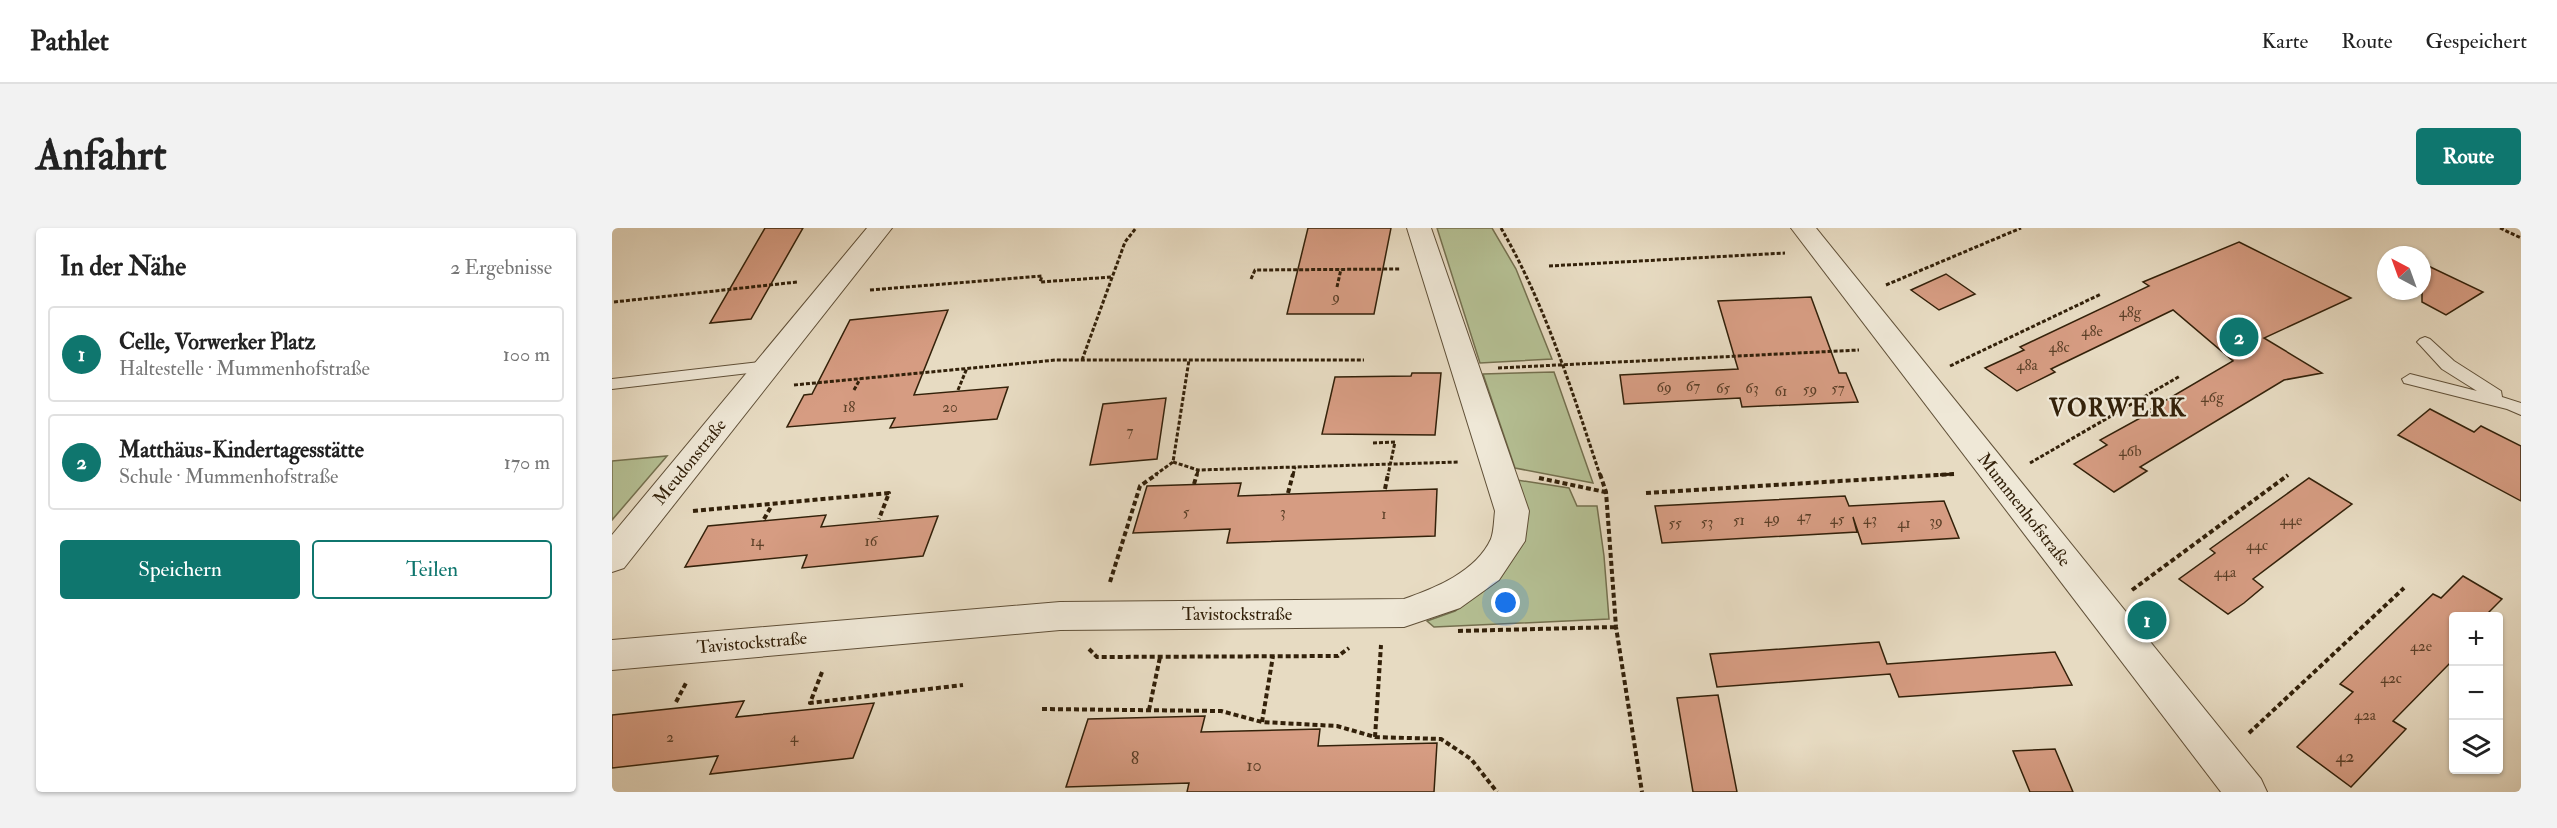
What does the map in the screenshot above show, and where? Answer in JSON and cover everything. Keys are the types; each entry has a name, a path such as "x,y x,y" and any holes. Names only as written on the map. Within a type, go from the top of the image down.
{"street":[{"name":"Meudonstraße","path":"612,559 880,228"},
{"name":"Tavistockstraße","path":"612,655 1060,616 1404,613 1447,598 1487,571 1508,541 1512,511 1419,228"},
{"name":"Mummenhofstraße","path":"1812,240 2246,792"}],"lane":[{"path":"2425,342 2448,365 2516,408"},
{"path":"612,384 768,366"},
{"path":"2410,379 2516,408"}],"path":[{"path":"1082,360 1125,242 1136,228"},
{"path":"1500,228 1524,268 1564,365 1606,492 1616,627 1642,792"},
{"path":"1857,297 2020,228"},
{"path":"2500,228 2521,238"},
{"path":"1549,266 1812,240"},
{"path":"1337,287 1341,269"},
{"path":"1251,279 1255,270 1432,269"},
{"path":"614,302 833,285 1042,276 1040,282 1112,277"},
{"path":"1921,379 2101,294"},
{"path":"1466,369 1896,348"},
{"path":"748,389 967,368 1082,360 1364,360"},
{"path":"1100,616 1140,486 1173,462 1189,360"},
{"path":"958,390 967,368"},
{"path":"1647,494 1997,476 2180,376"},
{"path":"854,390 860,378"},
{"path":"1373,443 1395,442 1385,489"},
{"path":"1173,462 1198,470 1391,464 1498,466 1606,492"},
{"path":"1288,493 1295,467"},
{"path":"1194,484 1198,470"},
{"path":"2104,610 2288,475"},
{"path":"647,515 889,493 879,519"},
{"path":"764,519 772,504"},
{"path":"2222,759 2404,588"},
{"path":"1455,631 1616,627"},
{"path":"836,636 810,703 963,685"},
{"path":"1375,737 1382,638"},
{"path":"1262,722 1273,656"},
{"path":"1149,710 1160,657"},
{"path":"1042,709 1221,711 1262,722 1337,726 1375,737 1441,739 1471,759 1497,792"}],"green space":[{"path":"1437,228 1492,228 1516,269 1552,359 1480,363"},
{"path":"1554,372 1593,483 1515,468 1483,374"},
{"path":"667,456 612,520 612,461"},
{"path":"1517,480 1569,488 1577,506 1597,506 1609,619 1434,627 1427,621 1455,611 1499,580 1522,545"}],"building":[{"path":"765,228 803,228 751,319 710,323"},
{"path":"1308,228 1391,228 1374,314 1287,314"},
{"path":"2239,242 2351,298 2264,338 2322,373 2284,380 2140,467 2147,471 2114,492 2074,464 2107,445 2100,440 2153,411 2151,409 2233,361 2173,310 2051,369 2055,372 2017,391 1985,368 2024,350 2020,347 2149,286 2143,282"},
{"path":"2431,267 2483,292 2446,315 2422,300 2431,300"},
{"path":"1946,274 1975,294 1939,310 1911,290"},
{"path":"1811,297 1839,373 1846,373 1858,402 1742,407 1740,398 1624,404 1620,375 1738,369 1718,301"},
{"path":"948,310 914,395 1008,387 997,419 890,428 895,418 787,427 804,395 812,394 850,320"},
{"path":"1412,373 1441,373 1435,435 1322,434 1335,377 1411,376"},
{"path":"1166,398 1157,459 1090,465 1103,404"},
{"path":"2430,409 2474,432 2481,426 2521,446 2521,501 2398,435"},
{"path":"2309,478 2352,504 2253,579 2263,587 2244,603 2228,614 2179,579 2215,553 2210,549"},
{"path":"1241,483 1238,496 1437,489 1435,536 1227,543 1230,529 1133,533 1147,486"},
{"path":"1845,496 1849,506 1944,501 1959,538 1862,544 1853,517 1857,532 1662,543 1655,506"},
{"path":"826,515 821,527 938,516 923,556 802,568 807,555 685,567 708,526"},
{"path":"2463,576 2502,599 2489,612 2449,612 2449,664 2393,721 2406,729 2351,787 2297,747 2353,692 2340,684 2433,594 2441,598"},
{"path":"1879,642 1887,664 2055,652 2072,685 1899,697 1890,674 1717,687 1710,654"},
{"path":"1718,695 1737,792 1693,792 1677,698"},
{"path":"744,701 736,717 874,703 853,758 710,774 718,756 612,768 612,715"},
{"path":"1205,716 1201,732 1320,729 1318,746 1437,743 1434,792 1187,792 1189,783 1066,787 1088,719"},
{"path":"2055,749 2073,792 2030,792 2013,751"}],"place":[{"name":"Matthäus-Kindertagesstätte","path":"2239,337"},
{"name":"Celle, Vorwerker Platz","path":"2147,620"}],"district":[{"name":"VORWERK","path":"2118,408"}]}
